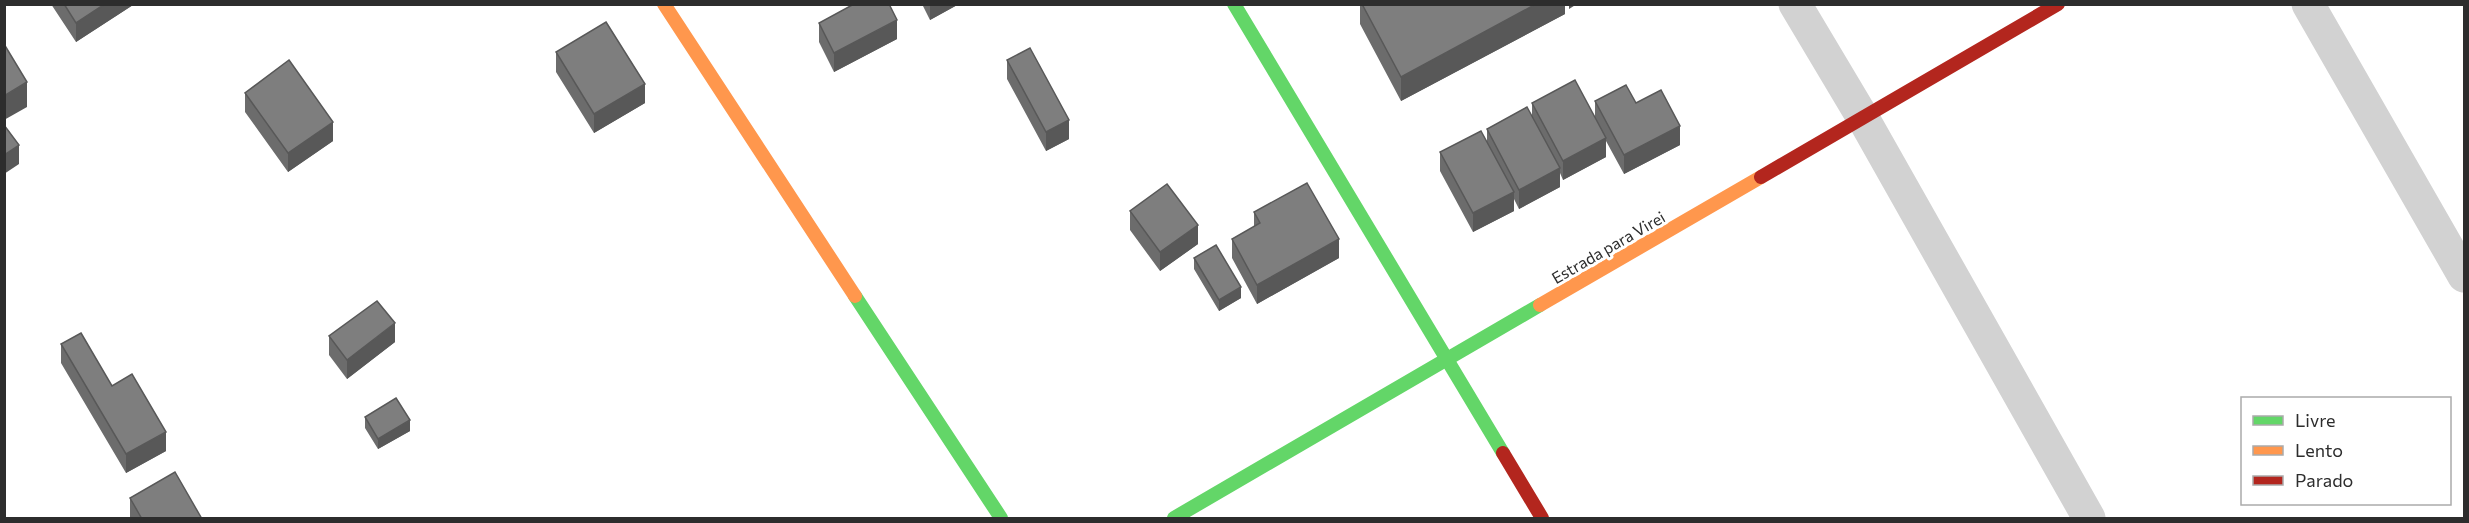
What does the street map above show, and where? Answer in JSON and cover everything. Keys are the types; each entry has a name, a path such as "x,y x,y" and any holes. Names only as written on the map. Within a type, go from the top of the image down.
{"street":[{"path":"664,4 1001,519"},
{"path":"1234,4 1542,519"},
{"path":"1795,4 1863,118 2089,519"},
{"name":"Estrada para Virei","path":"1174,519 2058,4"},
{"path":"2308,4 2464,276"}],"building":[{"path":"64,4 105,4 76,23"},
{"path":"854,4 889,4 897,20 834,53 819,23"},
{"path":"1362,4 1536,4 1401,77"},
{"path":"606,22 645,84 594,114 556,52"},
{"path":"4,44 27,82 4,96"},
{"path":"1030,48 1069,120 1046,132 1007,60"},
{"path":"289,60 333,122 288,153 245,93"},
{"path":"1575,80 1606,138 1563,161 1532,103"},
{"path":"1626,85 1636,103 1661,90 1680,126 1624,155 1595,101"},
{"path":"1527,107 1560,168 1519,190 1487,129"},
{"path":"4,125 19,145 4,155"},
{"path":"1481,131 1514,192 1473,213 1440,152"},
{"path":"1307,183 1339,239 1257,285 1232,239 1260,223 1254,212"},
{"path":"1167,184 1198,225 1160,252 1130,211"},
{"path":"1216,245 1241,287 1219,300 1194,258"},
{"path":"377,301 395,323 347,360 329,336"},
{"path":"81,333 112,386 132,374 166,432 126,454 61,344"},
{"path":"396,398 410,420 378,439 365,417"},
{"path":"175,472 202,519 142,519 130,498"}],"traffic: fast":[{"path":"1234,4 1503,453"},
{"path":"855,296 1001,518"},
{"path":"1174,518 1540,305"}],"traffic: slow":[{"path":"664,4 855,296"},
{"path":"1540,305 1761,177"}],"traffic: jam":[{"path":"1761,177 2058,4"},
{"path":"1503,453 1542,518"}]}
